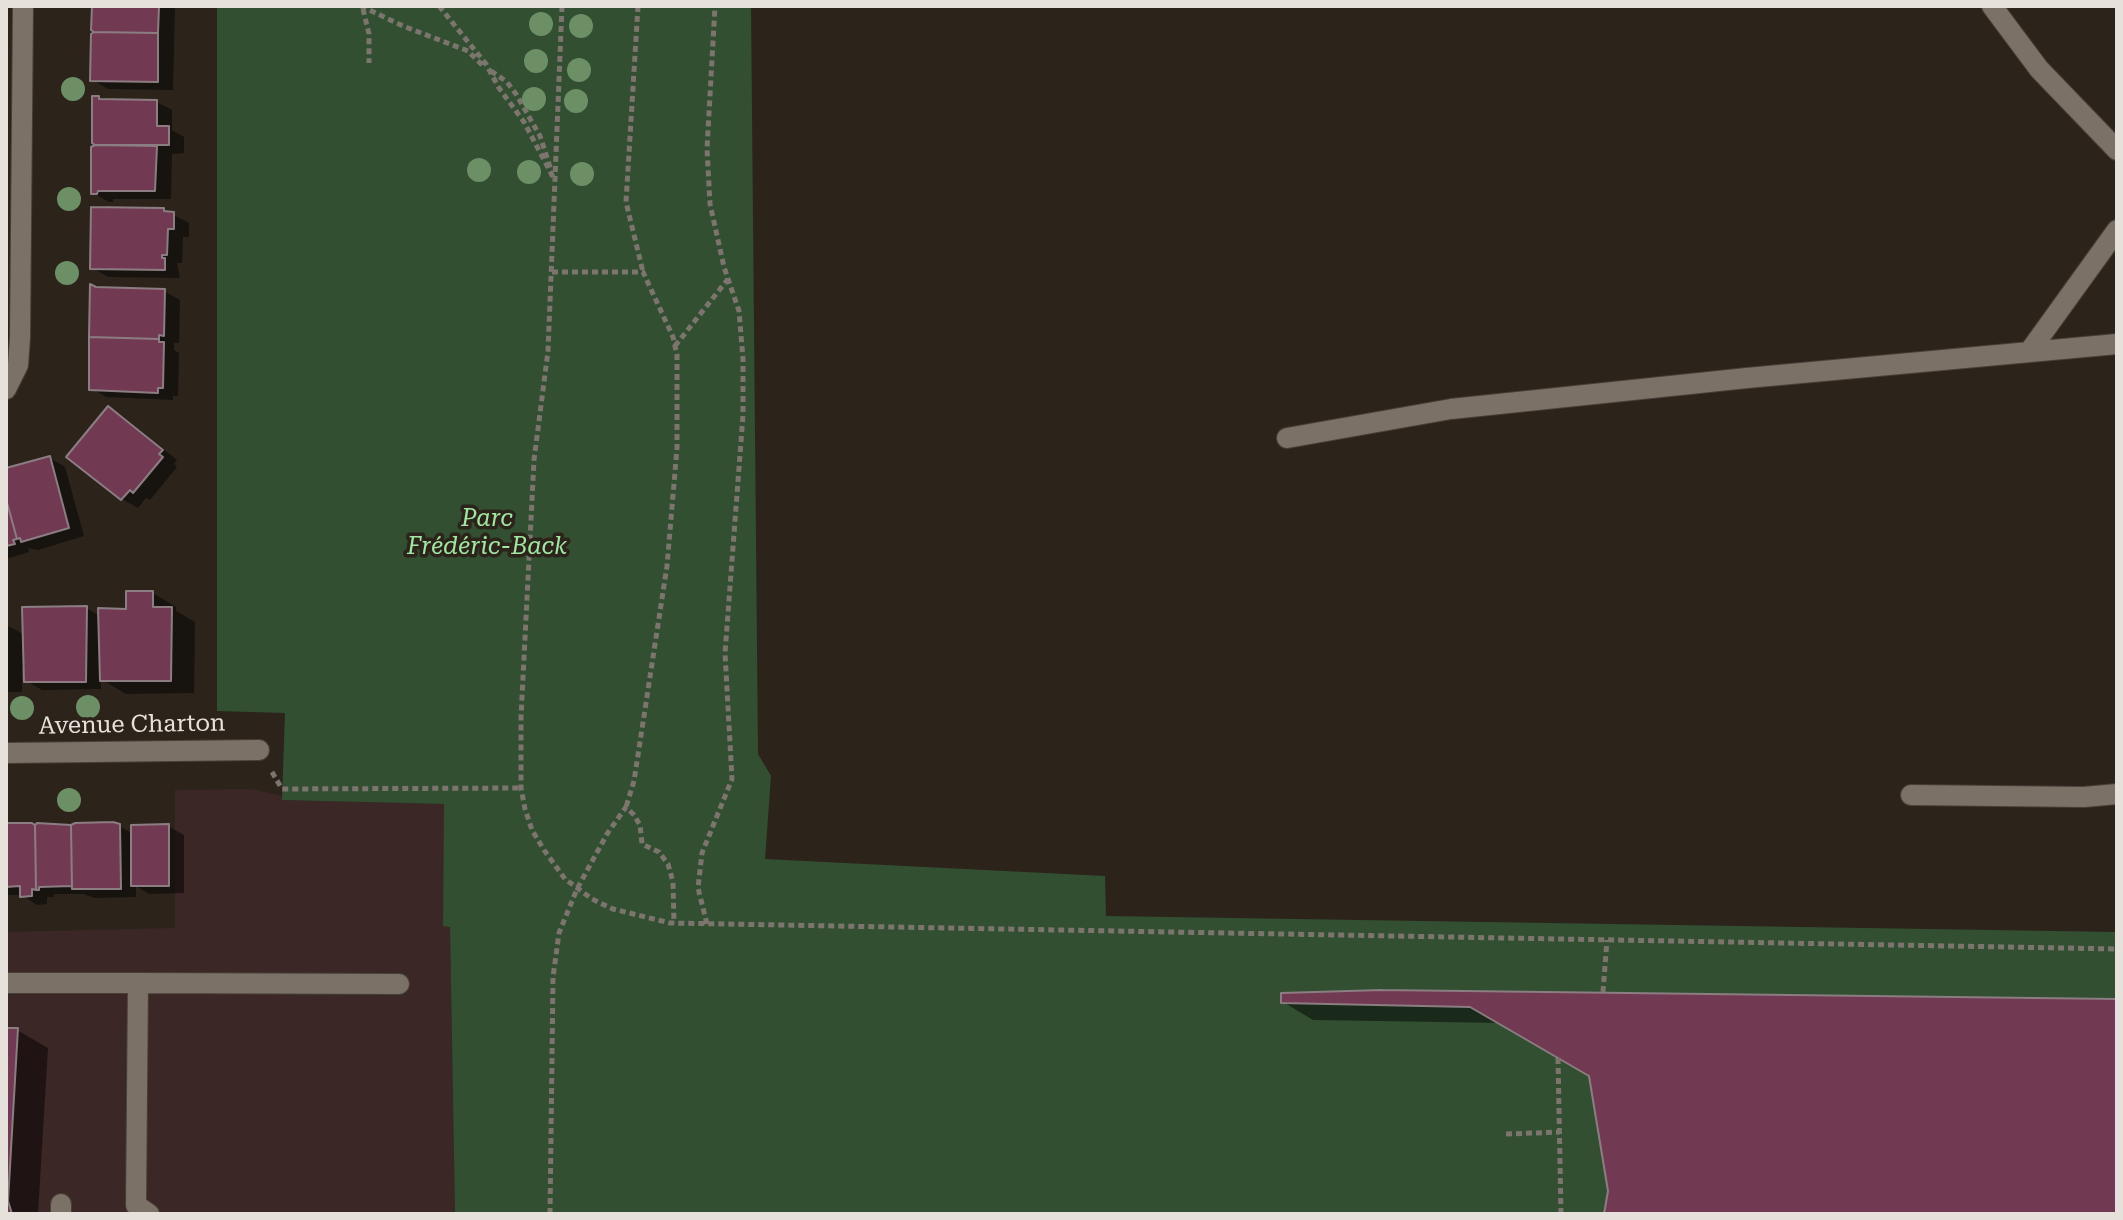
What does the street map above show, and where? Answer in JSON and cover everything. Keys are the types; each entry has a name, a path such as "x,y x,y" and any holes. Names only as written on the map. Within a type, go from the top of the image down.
{"street":[{"path":"7,388 18,365 20,338 14,44 23,6"},
{"path":"1992,6 2039,69 2117,150"},
{"path":"2029,352 2117,230"},
{"path":"1287,438 1451,409 2117,344"},
{"name":"Avenue Charton","path":"6,753 259,750"},
{"path":"1911,795 2084,797 2117,794"},
{"path":"6,983 399,984"},
{"path":"138,983 136,1205 149,1214"}],"path":[{"path":"439,6 524,122 554,178"},
{"path":"562,6 548,351 534,460 521,717 521,788 532,830 554,864 577,889 613,909 674,923 2117,949"},
{"path":"550,1214 554,964 559,933 577,889 607,834 626,807 634,781 667,566 677,448 675,346 643,272 626,202 638,6"},
{"path":"707,924 698,888 702,853 732,779 725,653 727,592 743,415 739,311 710,204 707,149 715,6"},
{"path":"362,7 468,51 490,73 507,82 540,136 554,178"},
{"path":"362,7 369,34 369,63"},
{"path":"552,272 643,272"},
{"path":"675,346 728,279"},
{"path":"282,789 521,788"},
{"path":"626,807 640,825 642,844 659,852 668,864 673,882 674,923"},
{"path":"1603,992 1607,940"},
{"path":"1558,1058 1561,1214"},
{"path":"1506,1134 1560,1132"}],"shaded area":[{"path":"251,789 282,796 282,800 445,804 443,926 450,926 455,1214 6,1214 6,932 175,928 175,790"}],"green space":[{"name":"Parc Frédéric-Back","path":"217,6 751,6 758,754 771,776 765,859 1105,876 1106,916 2117,932 2117,1214 455,1214 450,927 443,926 444,804 282,800 285,713 217,711"}],"building":[{"path":"92,6 159,6 158,33 94,32 91,30"},
{"path":"158,33 158,82 90,81 91,34"},
{"path":"92,96 99,96 99,99 157,100 157,126 169,126 169,145 95,145 92,143"},
{"path":"157,146 155,191 98,191 91,194 91,147"},
{"path":"91,207 164,208 164,211 174,212 174,229 168,229 167,255 162,255 165,270 90,269"},
{"path":"90,284 96,287 165,289 164,336 159,335 159,339 89,337"},
{"path":"89,337 159,339 159,342 164,342 163,388 158,388 158,393 89,390"},
{"path":"108,406 163,450 159,454 163,457 133,493 130,490 121,500 66,457"},
{"path":"50,456 69,528 21,542 20,538 17,539 6,499 6,468"},
{"path":"6,499 17,539 13,540 15,544 6,546"},
{"path":"126,591 153,591 153,607 172,607 171,681 100,681 98,608 126,609"},
{"path":"87,606 86,682 24,682 22,607"},
{"path":"6,823 35,825 36,890 32,889 32,896 20,897 20,886 6,887"},
{"path":"37,823 71,825 72,886 39,887 36,890"},
{"path":"120,824 121,889 72,889 71,825"},
{"path":"169,824 169,886 131,886 131,825"},
{"path":"1382,990 2117,999 2117,1214 1604,1214 1608,1191 1589,1076 1470,1007 1281,1003 1281,993"},
{"path":"6,1028 18,1028 8,1201 12,1214 6,1214"}]}
